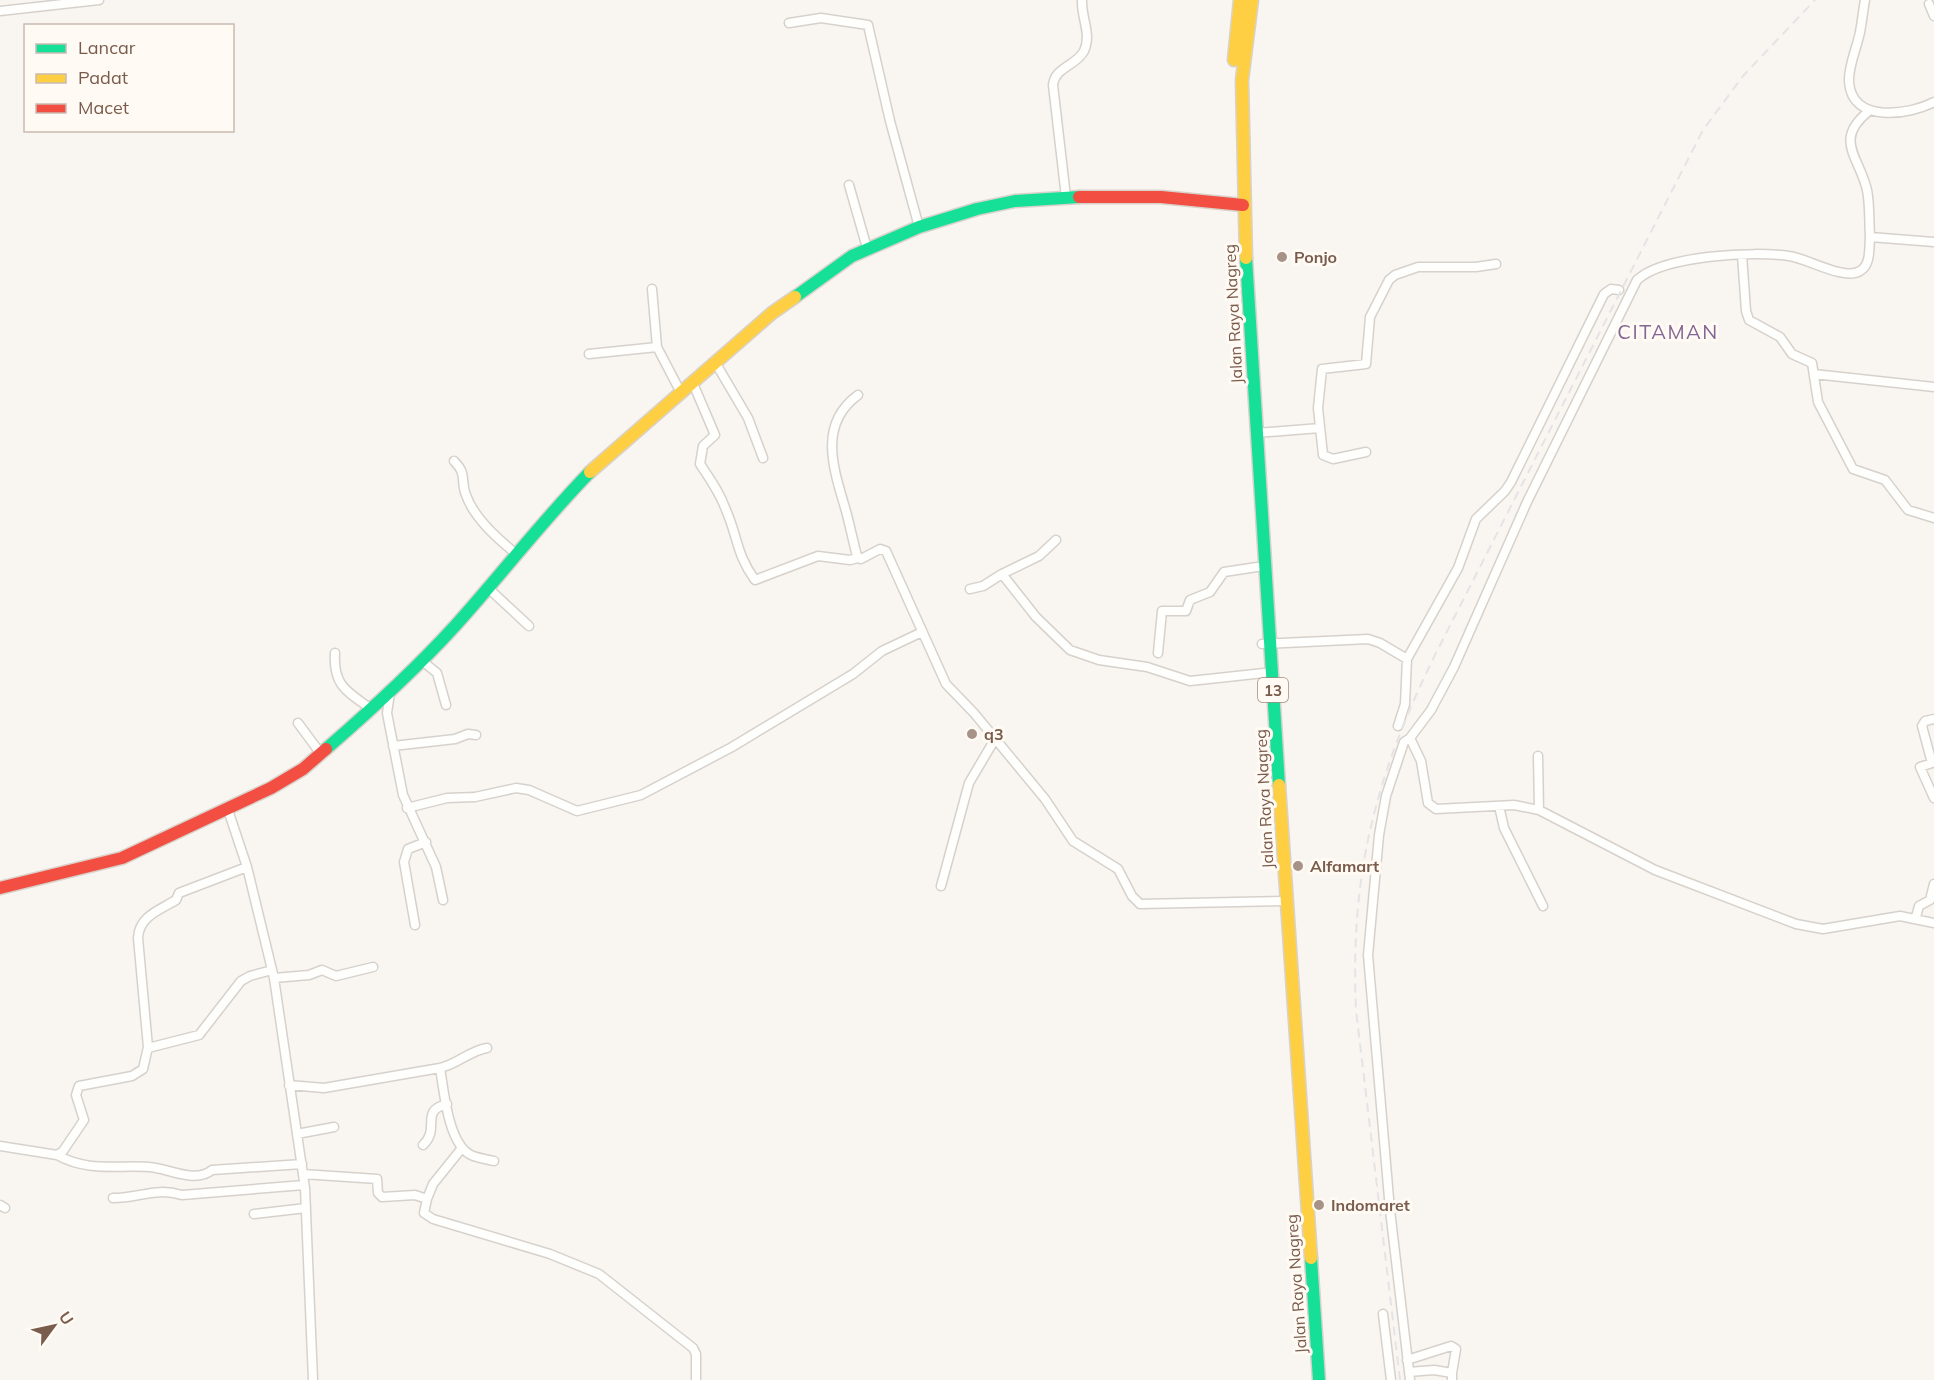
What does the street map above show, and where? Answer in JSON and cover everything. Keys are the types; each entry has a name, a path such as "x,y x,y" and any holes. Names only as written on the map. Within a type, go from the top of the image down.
{"main road":[{"name":"Jalan Raya Nagreg","path":"1240,0 1232,81 1257,567 1266,643 1264,673 1319,1380"},
{"name":"Jalan Raya Nagreg","path":"1252,0 1242,80 1239,205 1256,433 1266,643 1310,1380"},
{"path":"0,888 122,858 284,781 321,754 370,708 390,693 455,626 515,553 589,472 786,302 838,264 867,248 920,227 1000,204 1066,197 1161,197 1239,205"}],"street":[{"path":"0,11 98,0"},
{"path":"1066,197 1053,86 1058,73 1076,61 1084,50 1088,33 1082,16 1082,0"},
{"path":"1864,0 1849,84 1857,101 1869,111 1906,111 1934,102"},
{"path":"1929,4 1934,16"},
{"path":"789,23 821,18 868,25 887,111 920,227"},
{"path":"1407,1360 1447,1346 1455,1347 1456,1354 1452,1377 1434,1370 1409,1376 1407,1360 1390,1210 1368,955 1376,857 1386,796 1404,742 1410,738 1431,710 1454,667 1527,502 1628,290 1645,274 1690,259 1739,255 1791,256 1854,274 1863,269 1867,262 1870,237 1867,190 1853,155 1850,135 1854,125 1869,111"},
{"path":"849,185 867,248"},
{"path":"1870,237 1934,242"},
{"path":"1739,255 1749,320 1780,337 1792,354 1811,362 1818,402 1853,469 1886,480 1908,510 1934,518"},
{"path":"1366,452 1344,458 1326,458 1323,453 1318,428 1318,400 1322,369 1366,364 1370,317 1391,278 1418,267 1496,264"},
{"path":"652,289 657,347 681,391"},
{"path":"1398,726 1405,704 1407,659 1458,568 1476,519 1505,491 1511,482 1604,294 1611,289 1628,290"},
{"path":"589,354 657,347"},
{"path":"716,362 746,413 763,458"},
{"path":"1814,374 1934,387"},
{"path":"692,381 715,435 703,446 700,465 715,486 727,512 739,556 755,580 818,556 850,560 863,559 882,549 886,550 946,684 1045,800 1073,841 1118,869 1132,896 1140,904 1282,900"},
{"path":"858,395 841,410 834,426 833,447 834,474 858,558"},
{"path":"1256,433 1318,428"},
{"path":"454,460 463,471 466,496 472,506 493,534 515,553"},
{"path":"970,590 984,586 1002,574 1039,556 1056,540"},
{"path":"1158,653 1162,611 1186,611 1190,600 1210,592 1222,573 1257,567"},
{"path":"1002,574 1062,645 1078,653 1099,660 1147,667 1190,681 1264,673"},
{"path":"487,587 529,626"},
{"path":"407,808 447,798 475,797 516,788 529,790 577,811 641,795 732,747 853,674 882,651 922,632"},
{"path":"1266,643 1368,639 1380,643 1407,659"},
{"path":"335,653 337,679 344,689 370,708"},
{"path":"421,660 437,673 446,705"},
{"path":"390,693 387,708 407,808 426,842 436,867 443,900"},
{"path":"1934,719 1925,721 1922,726 1932,763 1920,767 1934,798"},
{"path":"298,723 321,754"},
{"path":"393,746 476,735"},
{"path":"1410,738 1421,761 1426,800 1431,807 1514,805 1539,810 1655,870 1796,924 1823,930 1888,918 1916,917 1934,922"},
{"path":"941,886 969,783 995,740"},
{"path":"1539,756 1539,810"},
{"path":"1499,806 1504,828 1544,906"},
{"path":"227,807 247,867 273,974 302,1164 313,1380"},
{"path":"415,925 404,862 408,849 426,842"},
{"path":"57,1155 63,1151 84,1120 76,1098 79,1086 139,1074 146,1064 147,1048 138,938 142,924 148,916 176,900 179,893 247,867"},
{"path":"1916,917 1919,906 1930,900 1934,884"},
{"path":"147,1048 199,1035 241,981 250,976 309,975 322,970 336,976 373,967"},
{"path":"289,1085 324,1088 441,1068 456,1063 472,1052 487,1048"},
{"path":"441,1068 454,1136 471,1156 494,1161"},
{"path":"423,1145 432,1130 432,1111 435,1107 447,1104"},
{"path":"297,1134 334,1127"},
{"path":"0,1146 57,1155 85,1167 151,1167 176,1174 205,1174 212,1170 302,1164"},
{"path":"462,1148 433,1184 424,1213 433,1219 550,1254 607,1279 693,1348 696,1354 696,1380"},
{"path":"303,1174 377,1179 378,1193 382,1197 415,1195 427,1199"},
{"path":"113,1198 135,1198 163,1190 182,1195 304,1185"},
{"path":"254,1214 306,1208"},
{"path":"1383,1314 1390,1380"}],"railway":[{"path":"1400,1380 1356,1010 1357,914 1371,827 1382,785 1396,743 1435,655 1703,130 1743,76 1815,0"}],"traffic: fast":[{"path":"795,297 852,256 919,227 977,209 1015,201 1079,197"},
{"path":"1246,258 1279,785"},
{"path":"326,749 360,720 440,642 590,472"},
{"path":"1311,1258 1319,1380"}],"traffic: slow":[{"path":"1234,60 1240,0"},
{"path":"1246,258 1242,80 1252,0"},
{"path":"590,472 772,313 795,297"},
{"path":"1279,785 1311,1258"}],"traffic: jam":[{"path":"1079,197 1161,197 1243,205"},
{"path":"0,888 122,858 271,788 303,769 326,749"}],"place":[{"name":"Ponjo","path":"1282,257"},
{"name":"q3","path":"972,734"},
{"name":"Alfamart","path":"1298,866"},
{"name":"Indomaret","path":"1319,1205"}],"district":[{"name":"CITAMAN","path":"1668,331"}]}
